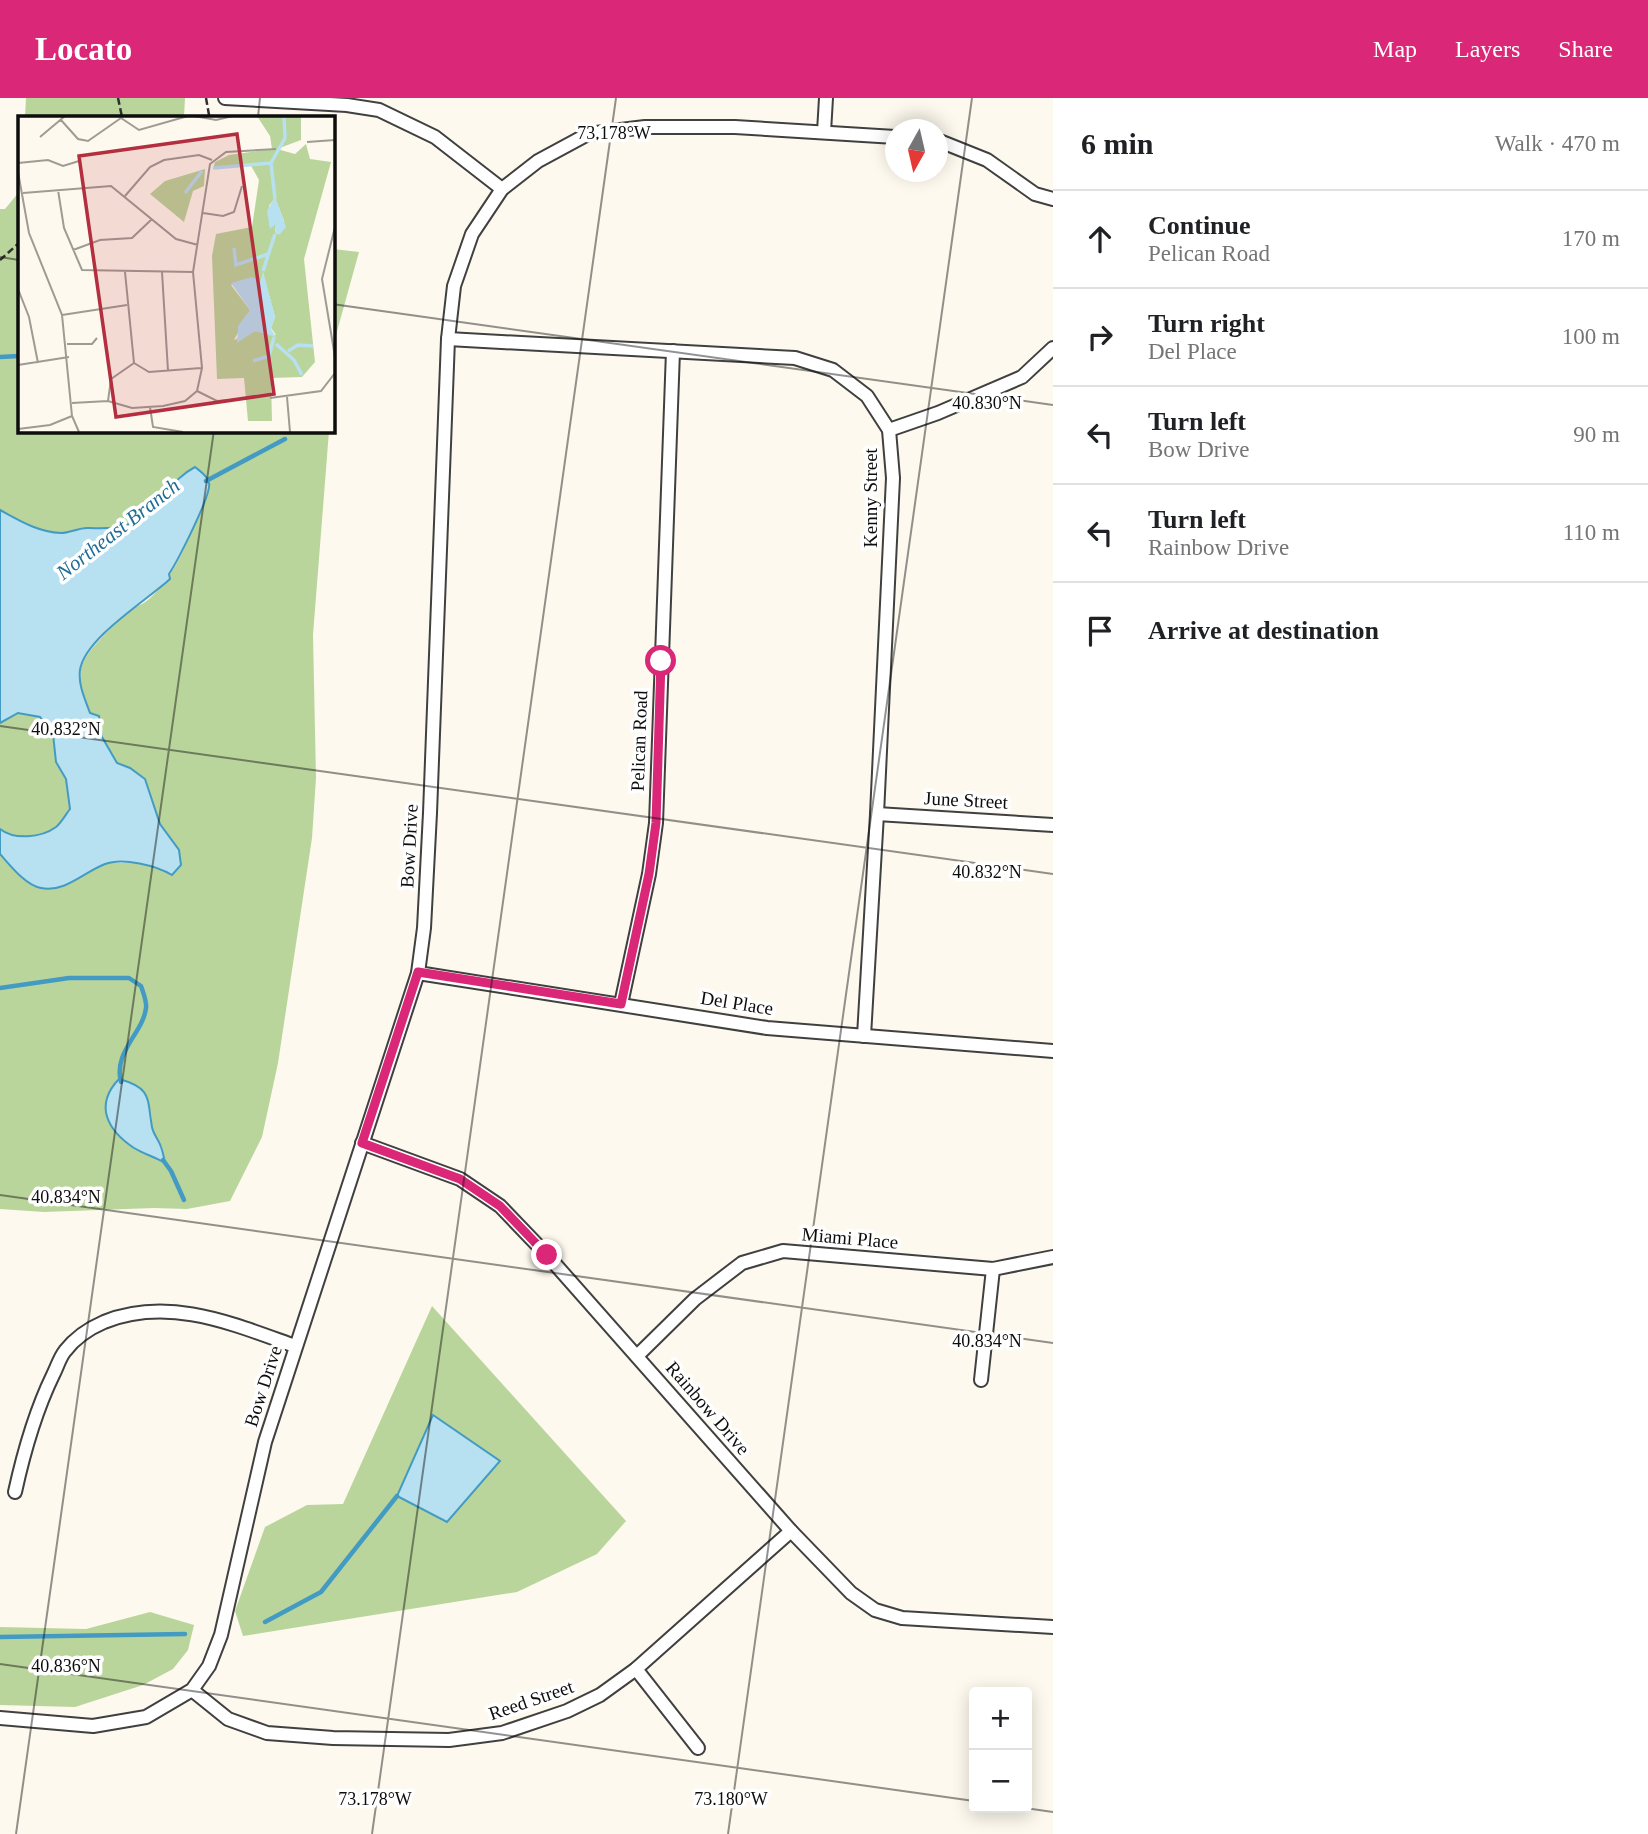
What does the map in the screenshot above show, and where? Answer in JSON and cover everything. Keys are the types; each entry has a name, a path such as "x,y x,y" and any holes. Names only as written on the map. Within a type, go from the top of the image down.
{"street":[{"path":"225,98 346,105 379,110 435,137 502,189"},
{"path":"824,132 826,98"},
{"name":"Bow Drive","path":"0,1718 93,1726 146,1717 192,1690 209,1665 221,1635 265,1442 418,972 424,928 430,813 448,339 454,286 472,234 502,189 538,162 588,134 645,127 735,127 885,136"},
{"path":"948,144 987,160 1035,194 1053,199"},
{"name":"Kenny Street","path":"448,339 795,358 834,370 866,396 889,430 893,478 864,1036"},
{"path":"889,430 1022,377 1053,348"},
{"name":"Pelican Road","path":"621,1004 649,874 656,823 673,351"},
{"name":"June Street","path":"877,814 1053,825"},
{"name":"Del Place","path":"418,972 767,1028 1053,1051"},
{"name":"Rainbow Drive","path":"362,1143 460,1179 500,1206 791,1531 851,1593 875,1610 902,1618 1053,1627"},
{"name":"Miami Place","path":"637,1356 695,1299 742,1263 783,1251 993,1269 1053,1257"},
{"path":"981,1380 993,1269"},
{"path":"15,1492 25,1447 44,1393 66,1350 90,1328 126,1313 169,1310 228,1322 295,1346"},
{"name":"Reed Street","path":"192,1690 228,1719 267,1733 333,1738 449,1740 502,1734 568,1711 600,1695 636,1669 791,1531"},
{"path":"636,1669 698,1748"}],"path":[{"path":"118,98 122,116"},
{"path":"206,98 209,115"},
{"path":"0,260 18,244"}],"green space":[{"path":"26,98 185,98 184,116 25,116"},
{"path":"18,193 18,432 329,432 313,635 316,778 312,838 278,1063 262,1137 230,1201 187,1209 44,1212 0,1209 0,854 17,873 74,881 107,863 159,867 172,875 179,850 160,824 145,779 130,768 117,763 102,737 99,717 90,713 85,700 81,672 87,655 119,618 149,599 166,580 185,546 199,511 164,492 151,508 132,523 112,530 84,528 63,533 37,529 0,510 0,209 5,209","holes":["151,1111 152,1130 162,1147 164,1163 136,1149"]},
{"path":"334,249 359,252 336,335 334,368"},
{"path":"18,713 40,717 53,734 56,762 66,779 70,809 56,827 43,834 20,836 0,829 0,723"},
{"path":"432,1306 626,1521 597,1554 517,1592 243,1636 235,1611 265,1527 307,1505 343,1504"},
{"path":"150,1612 194,1625 188,1650 173,1669 143,1685 75,1707 0,1705 0,1627 86,1629"}],"water":[{"path":"195,467 207,478 208,490 193,528 169,574 170,579 104,633 84,658 80,670 82,692 90,713 99,716 102,737 117,763 130,768 145,779 160,824 179,850 181,865 172,875 140,863 112,862 66,885 50,889 35,886 18,874 0,854 0,829 20,836 50,831 62,821 70,809 66,779 56,762 53,734 40,717 18,713 0,723 0,510 45,531 64,533 84,528 122,527 144,515 177,480"},
{"path":"119,1079 143,1090 165,1163 134,1148 111,1125 107,1116 107,1098"},
{"path":"433,1415 500,1461 447,1522 397,1496"}],"waterway":[{"path":"0,357 18,356"},
{"name":"Northeast Branch","path":"206,481 285,439"},
{"path":"0,988 69,978 129,978 141,986 146,1008 140,1026 121,1061 121,1082"},
{"path":"163,1160 184,1200"},
{"path":"265,1622 321,1592 397,1496"},
{"path":"0,1637 185,1634"}],"route":[{"path":"547,1255 500,1206 460,1179 362,1143 418,972 621,1004 649,874 656,823 661,661"}]}
